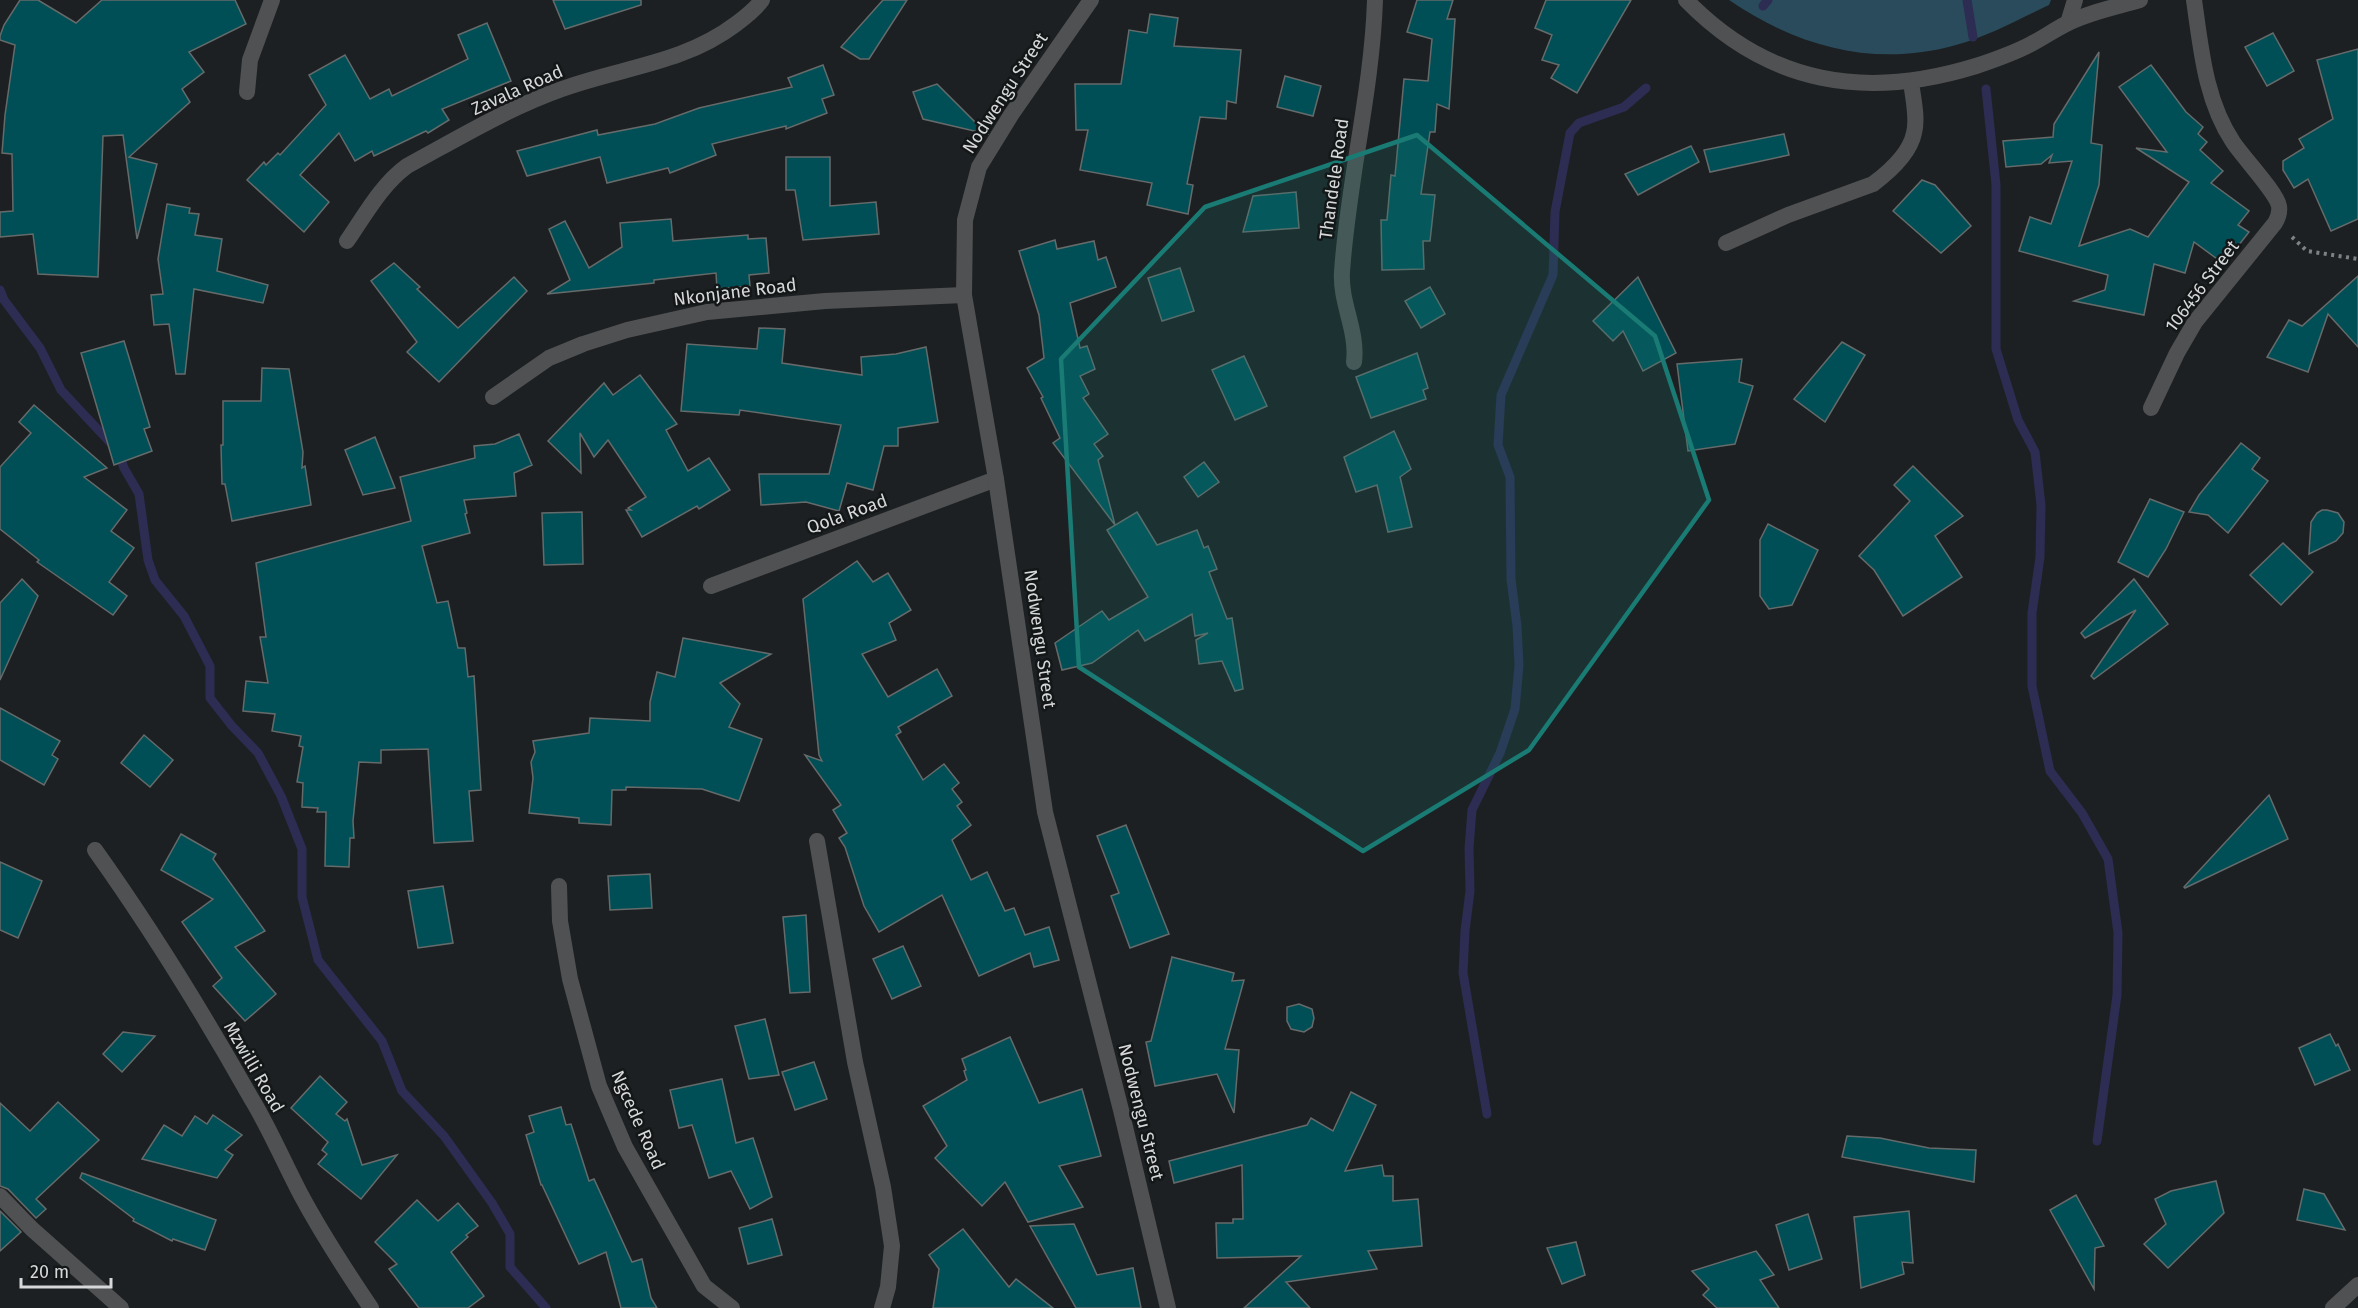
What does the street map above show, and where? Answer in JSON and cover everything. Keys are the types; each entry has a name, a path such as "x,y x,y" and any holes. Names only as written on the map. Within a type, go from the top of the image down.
{"street":[{"path":"247,92 250,60 272,0"},
{"name":"Zavala Road","path":"347,241 382,189 407,166 497,118 562,89 665,61 715,40 757,8 762,0"},
{"name":"Nodwengu Street","path":"1091,0 1011,115 979,167 965,220 964,295 996,479 1046,812 1168,1308"},
{"name":"Thandele Road","path":"1354,362 1355,344 1345,307 1342,276 1347,208 1363,111 1375,0"},
{"path":"1686,0 1701,15 1746,48 1786,69 1830,80 1861,84 1911,82 1976,66 2032,44 2068,23 2140,0"},
{"path":"2068,23 2075,0"},
{"path":"2194,0 2204,69 2219,118 2233,142 2279,205 2279,216 2275,223"},
{"path":"1726,243 1788,215 1874,184 1881,178 1904,154 1912,141 1915,131 1911,82"},
{"name":"106456 Street","path":"2151,408 2177,353 2195,322 2275,223"},
{"name":"Nkonjane Road","path":"493,397 549,358 583,344 627,330 707,312 825,301 964,295"},
{"name":"Qola Road","path":"711,586 996,479"},
{"path":"817,841 855,1062 883,1187 892,1246 888,1287 882,1308"},
{"name":"Mzwilli Road","path":"95,850 126,893 196,1005 252,1099 329,1245 371,1308"},
{"name":"Ngcede Road","path":"559,886 560,921 570,979 599,1086 625,1147 698,1276 704,1286 732,1308"},
{"path":"0,1196 121,1308"},
{"path":"2333,1308 2358,1285"}],"path":[{"path":"2275,223 2307,251 2358,259"}],"highlighted area":[{"path":"1417,135 1655,336 1709,500 1529,750 1363,851 1079,667 1061,359 1205,207"}],"shaded area":[{"path":"1729,0 2051,0 2049,5 1980,37 1926,52 1896,54 1838,49 1810,41 1782,30"}],"building":[{"path":"20,0 38,0 76,23 102,0 235,0 246,24 189,52 204,72 182,89 190,102 129,157 157,164 137,239 123,135 103,136 98,277 38,274 33,234 0,237 0,212 13,211 12,154 2,153 15,45 0,40 0,36 4,25"},
{"path":"553,0 641,0 641,5 565,29"},
{"path":"883,0 907,0 869,59 860,59 841,47"},
{"path":"1417,0 1453,0 1447,19 1455,19 1449,109 1437,104 1435,132 1430,132 1421,194 1435,195 1430,241 1423,241 1424,269 1382,270 1381,220 1387,220 1391,175 1395,176 1404,79 1428,81 1432,39 1407,32"},
{"path":"1546,0 1631,0 1577,93 1551,78 1559,65 1542,60 1552,35 1535,28"},
{"path":"1150,14 1178,18 1174,46 1241,50 1236,103 1227,101 1226,119 1200,117 1187,184 1193,185 1188,214 1147,205 1152,183 1080,170 1088,130 1076,130 1075,84 1121,84 1129,30 1147,33"},
{"path":"487,23 511,81 442,109 449,120 428,133 426,131 374,156 372,151 355,161 339,133 300,175 329,202 304,232 247,180 264,162 266,165 278,153 280,155 326,105 309,75 345,55 370,99 389,89 392,96 468,59 458,35"},
{"path":"2273,33 2294,71 2267,86 2245,47"},
{"path":"2358,49 2358,219 2331,231 2308,179 2294,188 2283,170 2283,161 2304,148 2299,139 2333,119 2317,60"},
{"path":"2099,52 2091,143 2102,145 2099,185 2079,246 2130,229 2148,237 2189,182 2136,148 2167,152 2119,87 2151,65 2186,112 2203,127 2198,134 2207,142 2200,150 2223,171 2211,183 2249,211 2238,225 2249,232 2224,264 2194,242 2185,273 2154,264 2144,315 2074,301 2105,290 2108,275 2019,251 2030,217 2051,224 2072,161 2049,163 2052,155 2041,164 2006,167 2003,141 2053,137 2054,124"},
{"path":"823,65 834,95 822,99 827,113 786,129 786,126 712,144 716,155 670,173 668,168 607,183 600,157 527,176 517,151 597,130 598,135 655,124 699,108 792,87 788,78"},
{"path":"1285,76 1321,86 1313,116 1277,107"},
{"path":"937,84 987,134 923,119 913,92"},
{"path":"1784,134 1789,155 1710,172 1704,150"},
{"path":"1691,146 1699,162 1638,195 1625,174"},
{"path":"786,157 830,157 830,206 876,202 879,234 803,240 795,190 786,190"},
{"path":"1922,180 1935,185 1971,226 1941,253 1893,211"},
{"path":"1296,192 1299,228 1243,232 1253,196"},
{"path":"167,204 190,208 189,213 199,214 195,235 222,239 217,271 268,285 263,303 194,289 185,374 176,374 169,324 154,325 151,295 163,294 158,259"},
{"path":"671,219 673,241 748,235 748,239 766,238 769,273 749,275 750,286 717,289 716,273 654,280 654,283 547,294 570,280 549,229 565,221 589,268 622,247 620,223"},
{"path":"1055,240 1057,249 1094,241 1098,260 1106,257 1116,287 1070,303 1080,348 1087,346 1095,369 1080,376 1089,394 1083,398 1108,434 1094,444 1103,456 1098,460 1115,525 1053,443 1060,438 1041,398 1043,397 1027,368 1044,358 1039,315 1019,251"},
{"path":"394,263 420,287 417,289 458,328 514,277 527,291 439,382 407,352 417,342 371,281"},
{"path":"1180,268 1194,311 1162,321 1148,278"},
{"path":"2358,276 2358,347 2328,314 2308,372 2267,357 2289,320 2302,326"},
{"path":"1638,277 1676,353 1643,371 1623,331 1613,341 1593,321"},
{"path":"1430,287 1445,314 1421,328 1405,301"},
{"path":"759,328 785,329 782,363 862,375 861,357 896,354 926,347 938,422 898,428 898,446 884,446 873,490 847,483 839,511 806,502 761,505 759,474 829,474 841,425 740,410 739,415 681,411 687,344 757,349"},
{"path":"124,341 150,427 144,429 152,451 114,465 81,353"},
{"path":"1842,342 1865,355 1825,422 1794,399"},
{"path":"1417,353 1428,388 1423,390 1426,399 1371,418 1356,377"},
{"path":"1244,356 1267,406 1235,420 1212,370"},
{"path":"1742,359 1739,382 1753,386 1735,444 1688,451 1677,364"},
{"path":"262,368 289,369 303,452 302,468 305,466 311,505 232,521 225,484 222,484 223,401 261,401"},
{"path":"640,375 677,424 666,430 688,471 709,458 730,490 699,509 697,506 642,537 626,510 631,510 628,508 646,497 608,440 594,457 580,433 581,473 548,441 604,383 613,395"},
{"path":"34,405 107,468 84,477 127,510 111,531 134,548 109,582 127,596 113,615 37,562 39,560 0,529 0,467 31,433 19,422"},
{"path":"1394,431 1411,469 1400,477 1412,527 1388,532 1377,485 1356,492 1344,457"},
{"path":"519,434 532,465 514,473 516,496 464,500 470,533 422,546 437,603 448,601 458,648 465,648 468,677 474,676 481,790 469,791 473,841 434,843 428,749 381,750 381,763 359,762 353,821 354,838 350,838 349,867 325,866 326,812 317,812 318,808 302,807 303,783 297,782 303,747 299,746 301,736 272,731 275,714 243,711 246,681 268,683 260,637 266,637 256,563 411,521 400,477 475,458 474,446 495,444"},
{"path":"375,437 395,488 363,495 345,450"},
{"path":"2241,443 2260,458 2252,469 2268,481 2228,533 2208,515 2189,512 2199,495"},
{"path":"1204,462 1219,482 1198,497 1184,477"},
{"path":"1913,466 1963,516 1935,536 1962,577 1903,616 1874,570 1859,556 1910,501 1894,485"},
{"path":"2150,499 2184,512 2166,549 2148,577 2118,562"},
{"path":"2322,510 2338,513 2344,522 2343,533 2336,541 2309,554 2311,522"},
{"path":"582,512 583,564 544,565 542,513"},
{"path":"1137,512 1157,545 1197,530 1204,548 1208,546 1217,569 1209,572 1227,619 1232,618 1243,689 1235,691 1222,661 1199,664 1196,640 1208,633 1195,636 1192,614 1145,641 1138,630 1092,663 1062,670 1055,643 1102,611 1109,620 1148,597 1107,530"},
{"path":"1768,524 1818,550 1792,605 1769,609 1760,596 1760,540"},
{"path":"2283,543 2313,572 2281,605 2250,575"},
{"path":"857,561 873,582 888,573 911,610 889,623 896,640 862,654 888,697 937,669 952,696 898,727 901,732 896,735 923,780 944,764 959,783 952,789 962,802 957,806 971,825 952,840 971,880 987,872 1005,911 1014,908 1025,935 1049,927 1059,960 1034,967 1030,953 979,976 942,895 879,932 864,906 845,847 839,838 847,833 833,810 841,805 805,755 822,761 819,755 803,599"},
{"path":"22,579 38,596 0,680 0,603"},
{"path":"2134,579 2168,624 2094,679 2091,676 2136,610 2085,638 2081,633"},
{"path":"683,638 771,654 720,683 740,704 729,727 762,739 739,801 702,789 626,787 626,790 612,790 611,825 579,823 579,818 529,813 533,778 531,762 535,752 533,741 589,733 590,718 650,721 650,702 657,672 675,677"},
{"path":"0,708 60,741 52,755 58,759 44,785 0,760"},
{"path":"144,735 173,760 150,787 121,763"},
{"path":"2269,795 2288,839 2185,888 2184,887"},
{"path":"1126,825 1169,934 1130,948 1111,896 1119,893 1097,836"},
{"path":"181,834 216,854 213,859 265,931 235,947 276,994 245,1021 213,986 222,978 182,922 213,899 161,870"},
{"path":"0,862 42,881 18,938 0,930"},
{"path":"650,874 652,908 610,910 608,876"},
{"path":"443,886 453,943 418,948 408,891"},
{"path":"806,915 810,992 790,993 783,917"},
{"path":"903,946 921,986 892,999 873,959"},
{"path":"1172,957 1234,973 1232,981 1244,980 1225,1049 1239,1050 1234,1113 1217,1074 1155,1086 1146,1042 1151,1041"},
{"path":"1299,1004 1312,1009 1314,1018 1312,1027 1304,1032 1291,1029 1287,1021 1287,1007"},
{"path":"765,1019 779,1075 749,1079 735,1026"},
{"path":"123,1032 155,1036 122,1072 103,1054"},
{"path":"2330,1034 2336,1046 2338,1044 2350,1070 2315,1085 2299,1048"},
{"path":"1010,1037 1039,1103 1082,1089 1101,1156 1059,1166 1083,1207 1028,1222 1005,1182 982,1206 935,1158 947,1146 923,1106 967,1080 962,1059"},
{"path":"814,1062 827,1099 795,1110 782,1072"},
{"path":"320,1076 347,1102 336,1114 345,1121 347,1119 362,1165 397,1155 361,1199 318,1164 327,1154 322,1150 328,1142 291,1108"},
{"path":"722,1079 736,1143 753,1138 772,1197 750,1209 731,1171 709,1178 692,1125 679,1128 670,1090"},
{"path":"1351,1092 1376,1105 1345,1171 1382,1165 1384,1176 1393,1176 1393,1201 1418,1199 1422,1246 1368,1251 1377,1269 1286,1282 1310,1308 1244,1308 1301,1256 1217,1258 1216,1223 1233,1223 1233,1219 1243,1219 1242,1165 1174,1183 1169,1161 1307,1125 1311,1118 1333,1131"},
{"path":"58,1102 99,1140 36,1199 46,1209 36,1218 8,1189 0,1186 0,1103 30,1131"},
{"path":"561,1107 566,1125 571,1124 589,1181 594,1179 632,1262 642,1259 651,1298 657,1308 621,1308 606,1252 579,1264 541,1185 526,1135 534,1132 529,1116"},
{"path":"213,1115 242,1135 225,1150 233,1155 217,1178 142,1159 164,1125 182,1136 195,1116 207,1124"},
{"path":"1847,1136 1880,1138 1929,1148 1976,1150 1974,1182 1842,1157"},
{"path":"82,1173 216,1220 205,1250 173,1239 172,1241 133,1221 134,1219 80,1178"},
{"path":"2216,1181 2224,1213 2168,1268 2144,1244 2166,1224 2155,1199 2171,1191"},
{"path":"2304,1189 2324,1194 2345,1230 2297,1220"},
{"path":"2076,1195 2104,1246 2095,1248 2094,1289 2050,1210"},
{"path":"417,1200 438,1221 458,1203 478,1226 466,1235 468,1237 451,1252 484,1296 468,1308 419,1308 389,1269 397,1264 375,1242"},
{"path":"0,1211 21,1232 0,1251"},
{"path":"1909,1211 1913,1263 1902,1262 1904,1274 1861,1288 1854,1217"},
{"path":"1808,1214 1822,1259 1789,1270 1776,1225"},
{"path":"772,1219 782,1255 748,1264 739,1228"},
{"path":"1074,1224 1097,1275 1133,1268 1141,1308 1076,1308 1030,1226"},
{"path":"963,1229 1009,1287 1016,1279 1053,1308 933,1308 939,1269 929,1255"},
{"path":"1576,1242 1585,1275 1562,1284 1547,1248"},
{"path":"1756,1251 1774,1275 1760,1280 1779,1308 1717,1308 1703,1295 1709,1289 1692,1271"}],"waterway":[{"path":"1763,6 1768,0"},
{"path":"1967,0 1973,37"},
{"path":"1487,1114 1463,973 1470,891 1469,848 1472,810 1500,753 1515,709 1519,665 1511,579 1510,477 1498,445 1501,395 1553,275 1555,212 1570,133 1579,123 1624,107 1646,88"},
{"path":"1986,89 1996,185 1996,349 2018,420 2035,452 2041,505 2040,557 2032,613 2032,686 2050,771 2082,813 2108,859 2118,933 2117,995 2097,1141"},
{"path":"0,290 4,300 40,348 61,390 118,451 124,468 139,494 148,560 155,580 184,616 210,666 210,698 232,726 258,753 281,796 302,849 302,897 318,960 382,1041 402,1091 444,1136 492,1203 510,1234 510,1267 546,1308"}]}
